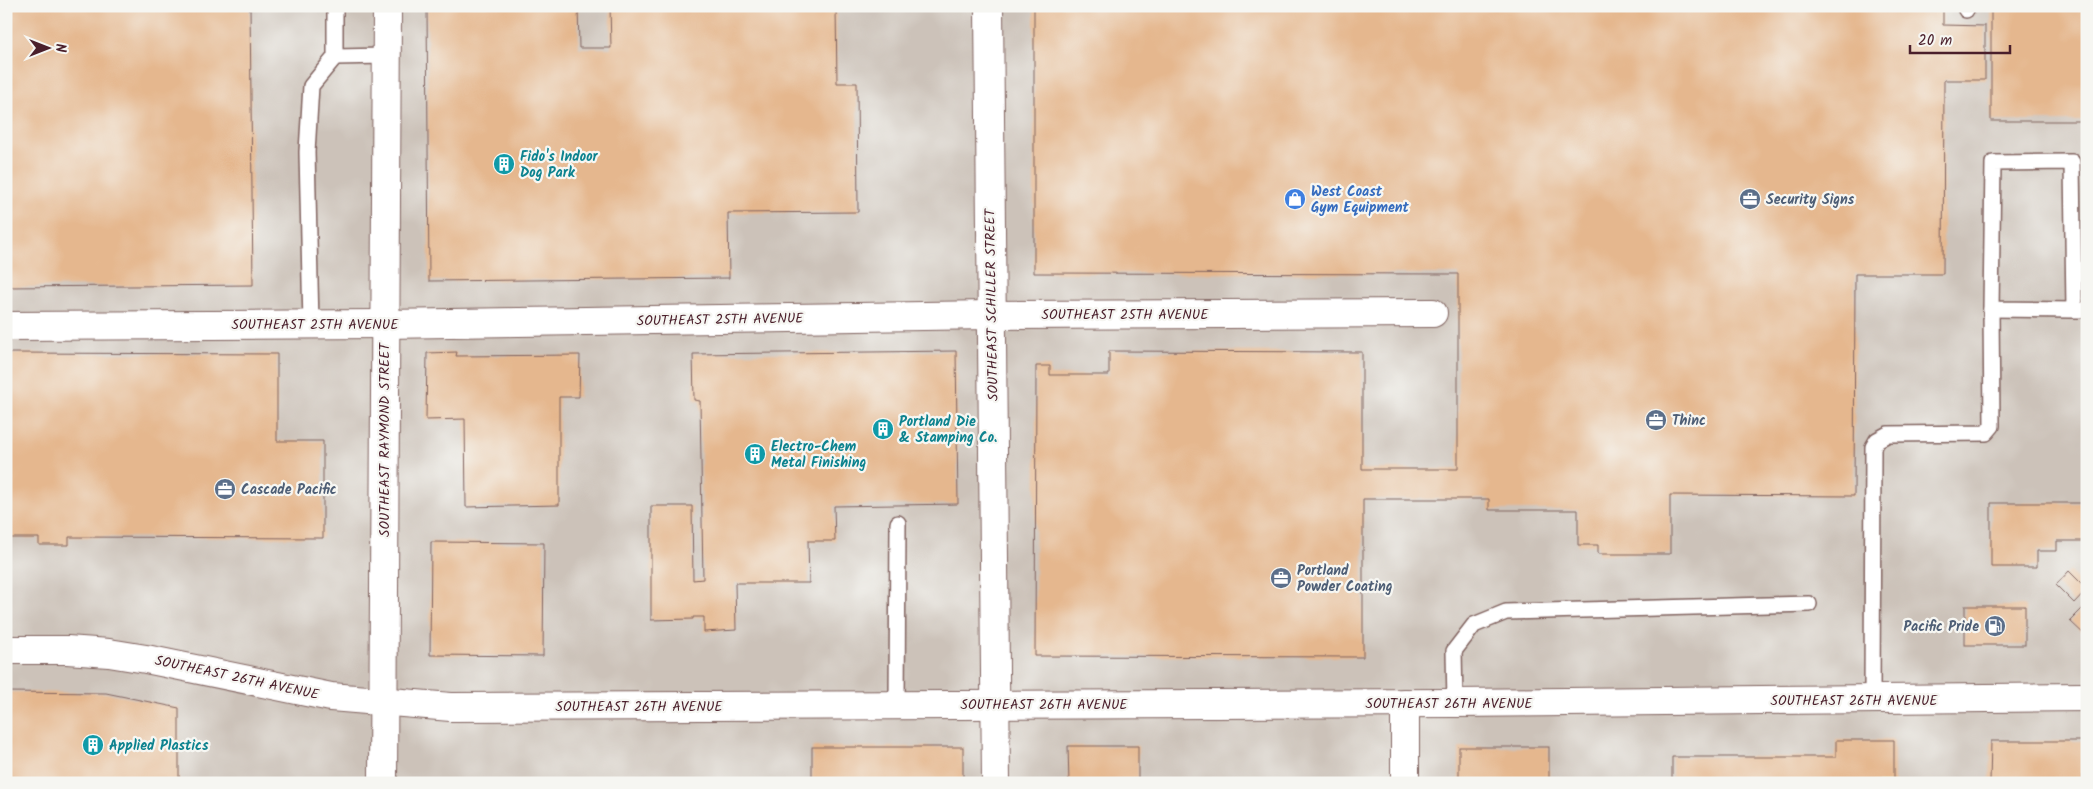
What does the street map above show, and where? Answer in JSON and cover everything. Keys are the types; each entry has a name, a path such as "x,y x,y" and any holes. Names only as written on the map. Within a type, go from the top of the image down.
{"street":[{"name":"SOUTHEAST RAYMOND STREET","path":"384,783 386,6"},
{"name":"SOUTHEAST SCHILLER STREET","path":"989,6 996,783"},
{"name":"SOUTHEAST 25TH AVENUE","path":"6,326 385,324 992,315 1433,313"},
{"name":"SOUTHEAST 26TH AVENUE","path":"6,650 67,650 109,653 332,697 451,707 1455,703 2087,697"},
{"path":"1405,703 1405,783"}],"lane":[{"path":"311,324 307,152 311,86 335,57 335,6"},
{"path":"335,57 386,56"},
{"path":"1872,700 1873,447 1877,440 1888,434 1986,433 1992,426 1991,309 1993,163 2072,162 2080,310 1991,309"},
{"path":"898,523 898,704"},
{"path":"1455,703 1454,651 1474,625 1506,612 1809,604"}],"shaded area":[{"path":"6,6 2087,6 2087,783 6,783"}],"building":[{"path":"6,6 250,6 253,285 6,287"},
{"path":"427,6 578,6 579,48 611,48 610,6 726,6 726,9 836,8 837,83 857,83 858,212 728,213 729,278 429,281"},
{"path":"1034,6 1943,6 1943,25 1985,26 1985,80 1944,80 1943,274 1855,274 1854,496 1670,495 1670,554 1598,554 1598,545 1578,545 1578,510 1489,510 1489,499 1363,499 1363,657 1035,656 1036,366 1050,366 1050,375 1109,375 1109,351 1362,352 1362,469 1458,469 1458,274 1034,273"},
{"path":"1991,6 2087,6 2087,121 1991,121"},
{"path":"956,351 958,504 834,506 835,541 808,541 809,583 735,583 736,630 704,632 704,617 651,620 651,506 692,506 693,580 703,579 700,401 694,400 693,354"},
{"path":"457,352 456,356 580,355 579,397 559,397 559,505 466,507 465,419 426,420 427,353"},
{"path":"6,353 277,354 277,441 323,441 323,538 69,537 69,545 39,545 39,538 6,538"},
{"path":"1991,503 2087,503 2087,541 2057,541 2057,551 2037,551 2037,567 1991,567"},
{"path":"431,542 544,543 543,656 430,655"},
{"path":"2069,571 2087,589 2074,603 2056,585"},
{"path":"2087,604 2087,637 2070,621"},
{"name":"Pacific Pride","path":"1965,606 2025,606 2025,645 1965,645"},
{"name":"Applied Plastics","path":"6,692 106,693 179,708 179,783 6,783"},
{"path":"1836,740 1894,740 1894,783 1672,783 1672,757 1836,757"},
{"path":"1991,741 2083,741 2083,783 1990,783"},
{"path":"1068,746 1138,746 1138,783 1069,783"},
{"path":"812,747 963,747 963,783 812,783"},
{"path":"1459,747 1549,747 1549,783 1459,783"}],"place":[{"name":"Fido's Indoor Dog Park","path":"504,164"},
{"name":"West Coast Gym Equipment","path":"1295,199"},
{"name":"Security Signs","path":"1750,199"},
{"name":"Thinc","path":"1656,420"},
{"name":"Portland Die & Stamping Co.","path":"883,429"},
{"name":"Electro-Chem Metal Finishing","path":"755,454"},
{"name":"Cascade Pacific","path":"225,489"},
{"name":"Portland Powder Coating","path":"1281,578"},
{"name":"Pacific Pride","path":"1995,626"},
{"name":"Applied Plastics","path":"93,745"}]}
